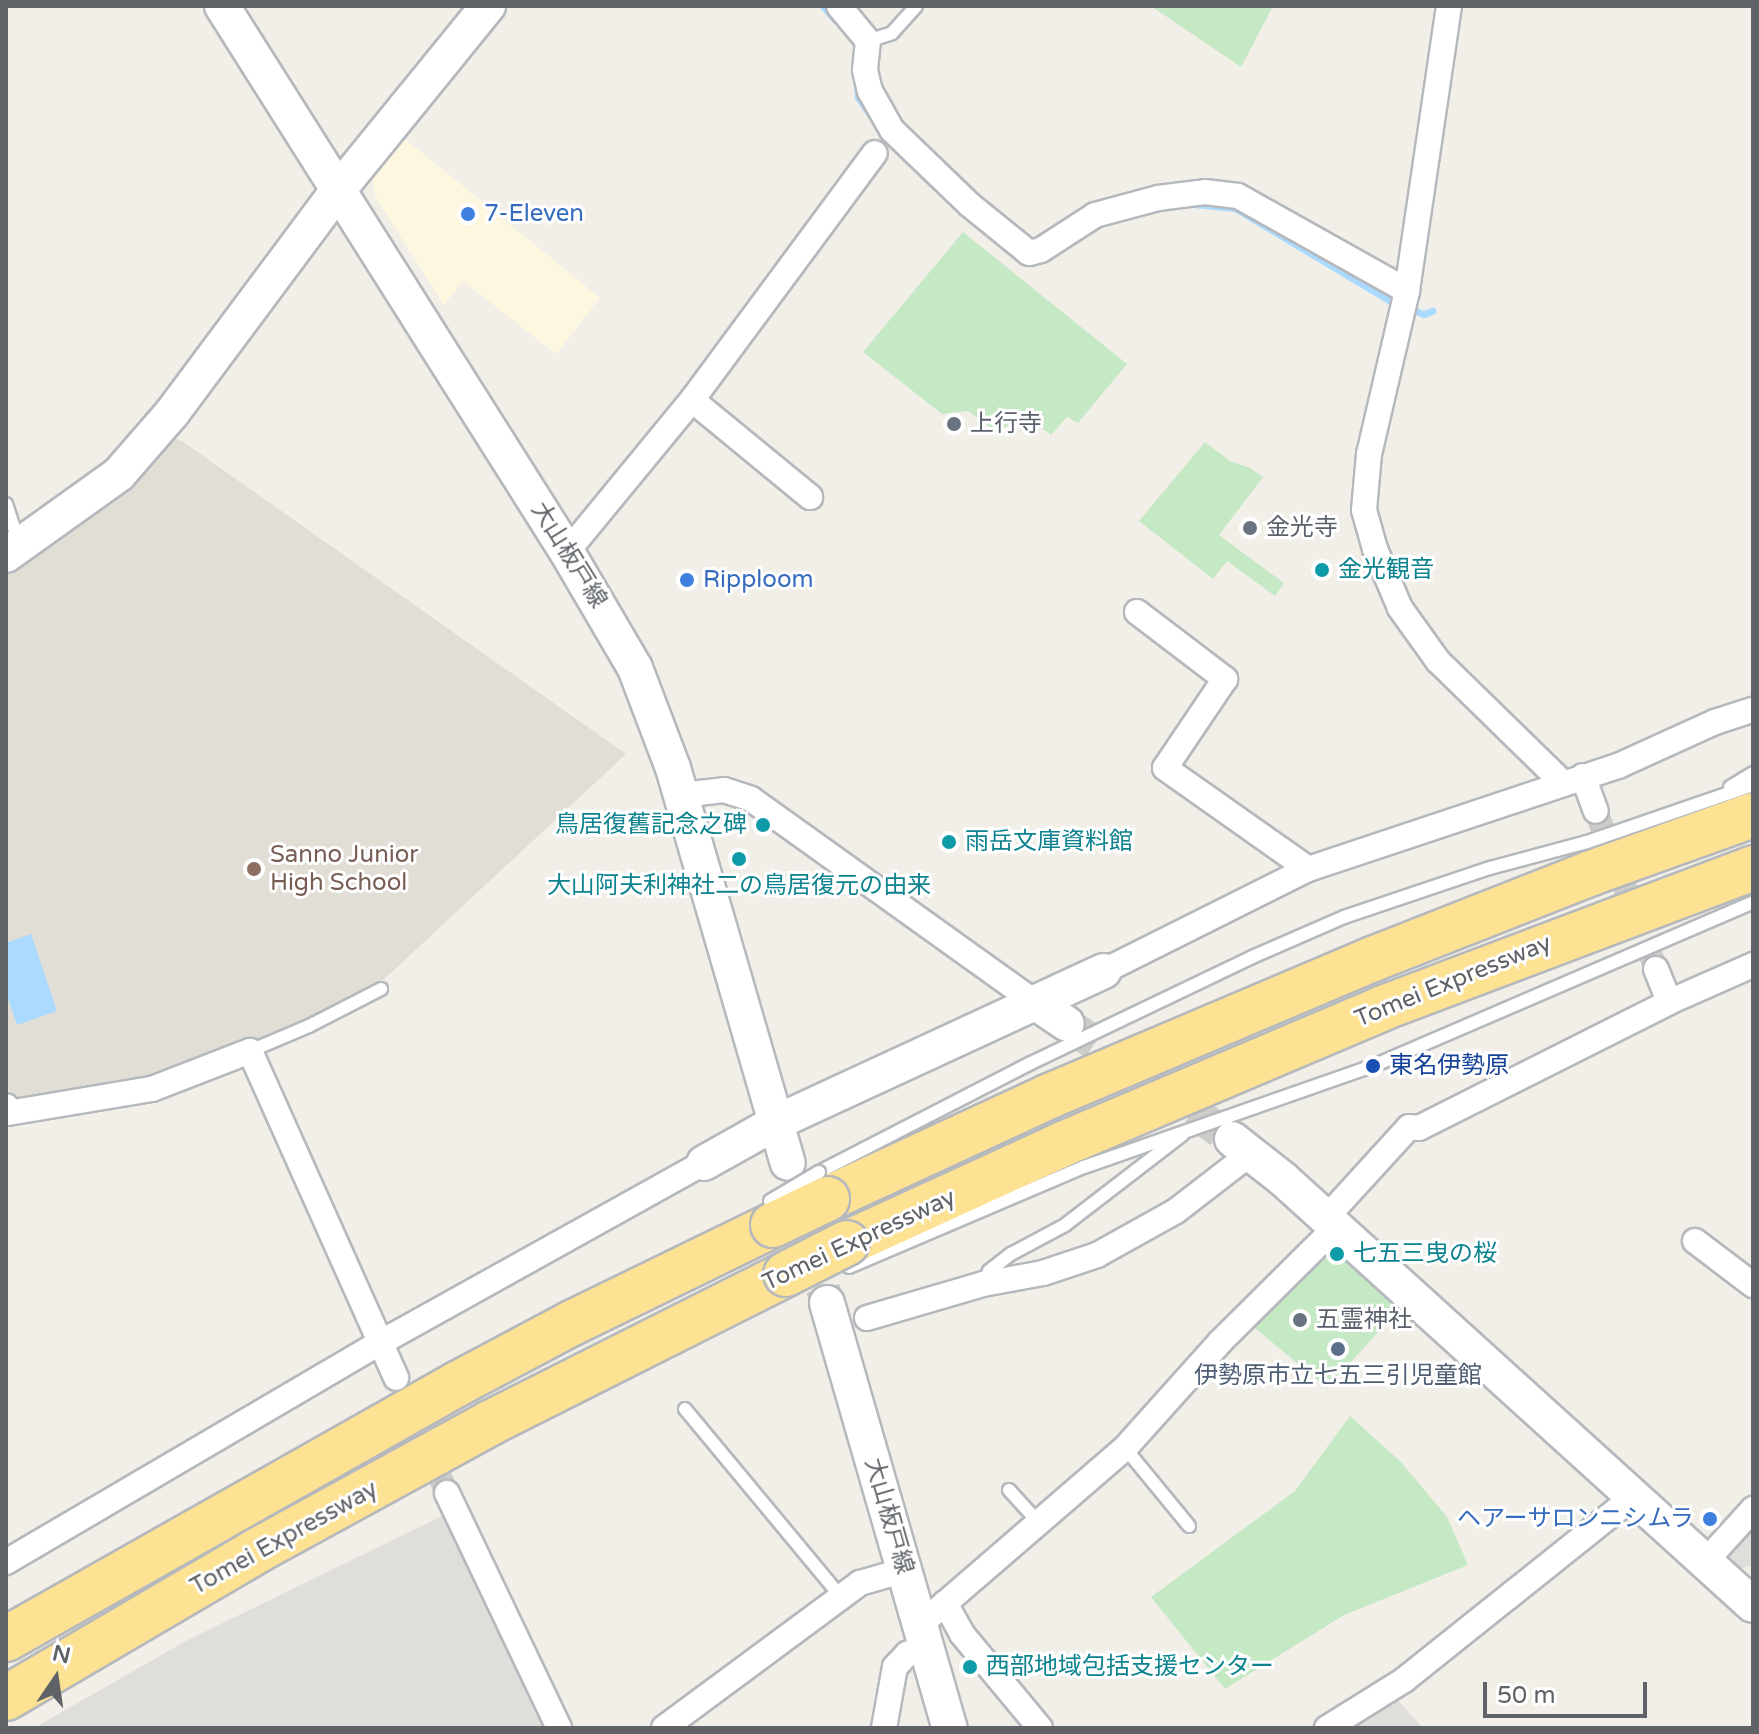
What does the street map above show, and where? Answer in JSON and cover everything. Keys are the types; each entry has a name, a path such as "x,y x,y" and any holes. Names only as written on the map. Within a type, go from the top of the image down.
{"highway":[{"name":"Tomei Expressway","path":"6,1639 257,1495 572,1323 766,1212 811,1178 1050,1096 1373,959 1591,873 1753,815"},
{"name":"Tomei Expressway","path":"6,1698 260,1549 579,1376 786,1274 840,1271 1077,1138 1369,1014 1753,868"}],"street":[{"name":"大山板戸線","path":"222,6 340,188 567,552 635,668 681,795 777,1122 811,1178"},
{"path":"13,550 119,474 172,413 340,188 488,6"},
{"path":"839,6 868,41 865,70 885,139 1029,253 1041,250 1095,215 1158,198 1205,192 1238,196 1405,302"},
{"path":"1449,6 1405,302 1365,482 1364,510 1375,549 1400,608 1438,661 1572,779 1596,811"},
{"path":"567,552 692,400 885,139"},
{"path":"692,400 810,497"},
{"path":"1137,612 1225,679 1165,768 1308,869"},
{"path":"6,1562 380,1343 777,1122 1104,971 1308,869 1618,766 1753,710"},
{"path":"681,795 724,790 751,799 1067,1024"},
{"path":"884,1728 895,1667 931,1625 1125,1448 1331,1223 1409,1127 1419,1128 1669,1002 1753,965"},
{"path":"1656,969 1669,1002"},
{"path":"6,1106 8,1113 152,1089 250,1051 396,1378"},
{"path":"867,1318 983,1284 1043,1273 1097,1255 1176,1211 1241,1146 1331,1223 1753,1605"},
{"path":"1695,1241 1753,1285"},
{"name":"大山板戸線","path":"840,1271 905,1570 931,1625 950,1728"},
{"path":"447,1493 559,1728"},
{"path":"1327,1728 1404,1680 1633,1497"},
{"path":"1705,1562 1753,1509"},
{"path":"664,1728 860,1583 905,1570"},
{"path":"931,1625 962,1634 1040,1728"}],"lane":[{"path":"868,41 892,33 916,6"},
{"path":"6,504 13,550"},
{"path":"1710,799 1753,773"},
{"path":"811,1178 1031,1063 1344,917 1753,785"},
{"path":"840,1271 1084,1167 1373,1066 1753,902"},
{"path":"250,1051 309,1026 381,989"},
{"path":"983,1284 989,1271 1011,1254 1065,1225 1190,1128"},
{"path":"572,1323 691,1250"},
{"path":"579,1376 706,1330"},
{"path":"685,1409 841,1597"},
{"path":"1125,1448 1189,1526"},
{"path":"1009,1490 1039,1524"}],"shaded area":[{"path":"399,134 600,298 556,354 463,281 444,305 375,196 372,171"},
{"name":"Sanno Junior High School","path":"172,438 182,441 626,754 379,984 317,1017 158,1081 19,1104 11,1100 6,1079 6,567"},
{"path":"444,1515 552,1728 34,1728 184,1642"},
{"path":"1753,1520 1753,1565 1738,1570 1720,1555"},
{"path":"1393,1695 1423,1728 1339,1728"}],"green space":[{"path":"1151,6 1273,6 1241,67"},
{"path":"963,232 1127,364 1078,423 1067,417 1051,435 1039,426 1030,436 1011,421 1000,434 968,411 942,414 863,352"},
{"path":"1205,442 1230,461 1250,468 1263,477 1219,535 1284,583 1275,596 1227,561 1213,579 1139,521"},
{"path":"1329,1244 1404,1304 1327,1388 1250,1324"},
{"path":"1350,1416 1401,1462 1447,1517 1468,1565 1344,1615 1225,1689 1151,1597 1295,1491"}],"water":[{"path":"31,934 57,1011 17,1025 6,993 6,943"}],"waterway":[{"path":"823,6 835,20"},
{"path":"857,83 858,97 888,141"},
{"path":"1193,204 1235,208 1392,302 1424,314 1432,311"}],"tunnel":[{"path":"1596,811 1656,969"},
{"path":"1067,1024 1232,1139"},
{"path":"796,1190 827,1303"},
{"path":"406,1400 447,1493"}],"place":[{"name":"7-Eleven","path":"468,214"},
{"name":"上行寺","path":"954,424"},
{"name":"金光寺","path":"1250,528"},
{"name":"金光観音","path":"1322,570"},
{"name":"Ripploom","path":"687,580"},
{"name":"鳥居復舊記念之碑","path":"763,825"},
{"name":"雨岳文庫資料館","path":"949,842"},
{"name":"大山阿夫利神社二の鳥居復元の由来","path":"739,859"},
{"name":"Sanno Junior High School","path":"254,869"},
{"name":"東名伊勢原","path":"1373,1066"},
{"name":"七五三曳の桜","path":"1337,1254"},
{"name":"五霊神社","path":"1300,1320"},
{"name":"伊勢原市立七五三引児童館","path":"1338,1349"},
{"name":"ヘアーサロンニシムラ","path":"1710,1519"},
{"name":"西部地域包括支援センター","path":"970,1667"}]}
